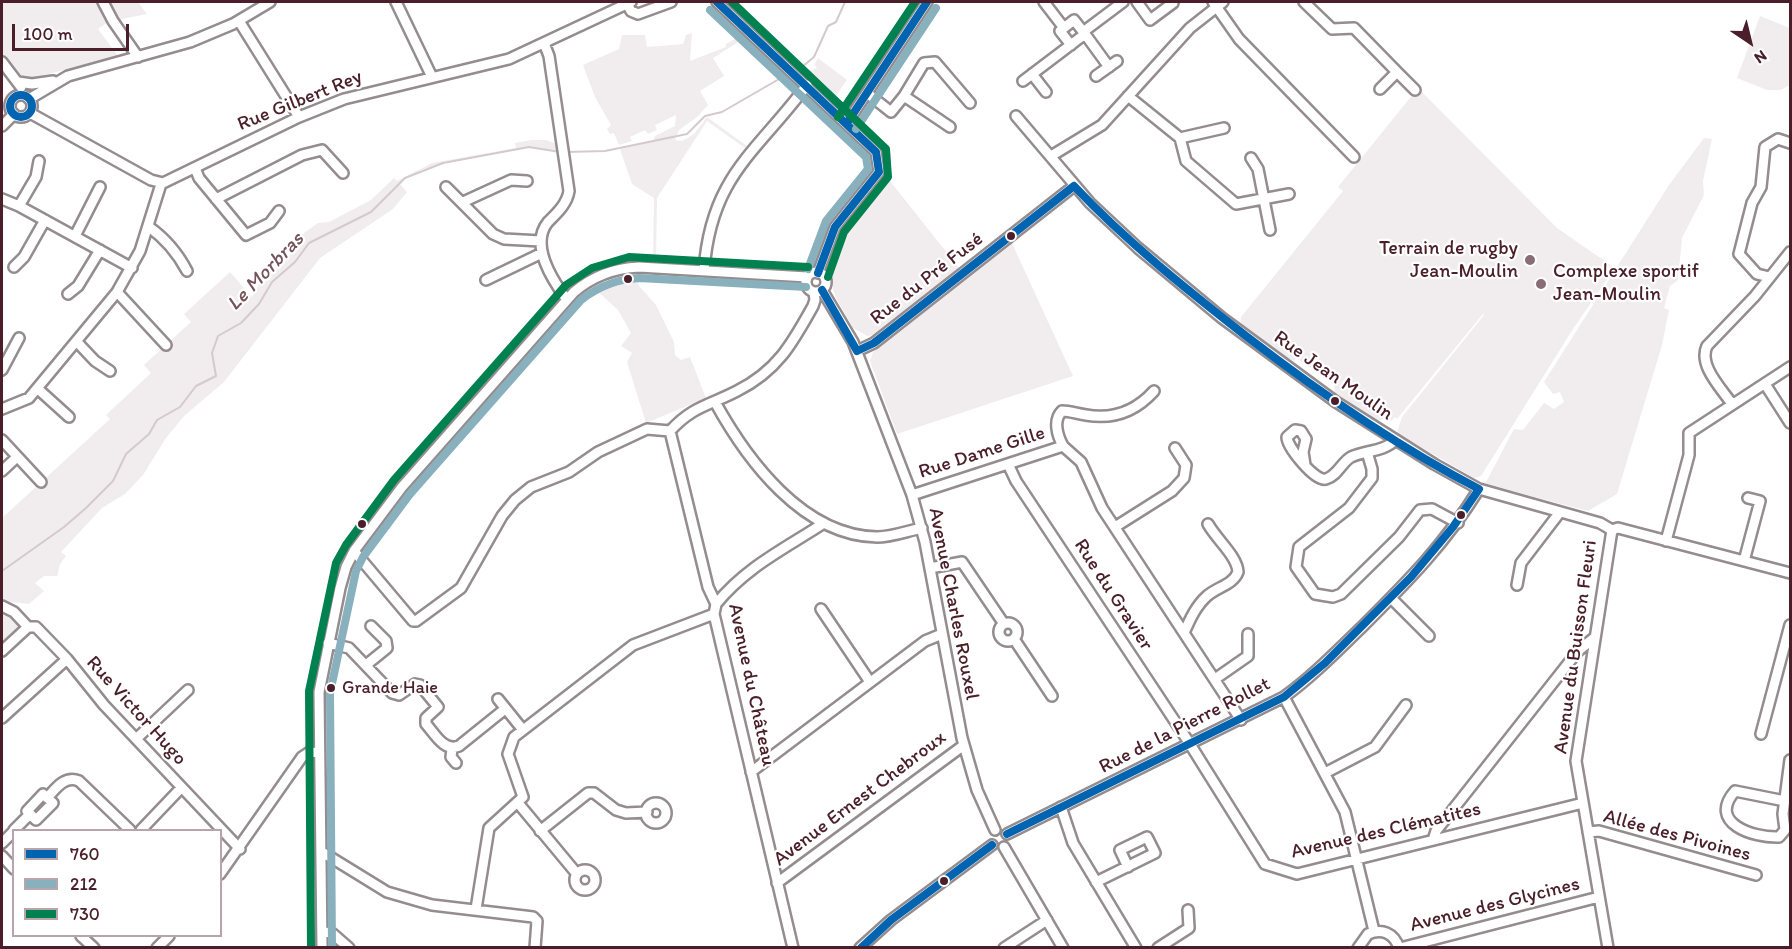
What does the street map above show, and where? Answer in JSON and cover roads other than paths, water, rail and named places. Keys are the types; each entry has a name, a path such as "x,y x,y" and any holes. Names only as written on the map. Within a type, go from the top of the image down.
{"street":[{"path":"103,2 112,21 138,57"},
{"path":"18,81 32,84 58,80 183,44 239,21 270,2"},
{"path":"396,2 432,77"},
{"path":"629,3 631,11 638,15 672,2"},
{"path":"322,948 319,692 346,567 402,487 567,300 587,283 617,269 639,267 807,277 818,273 835,227 879,172 876,152 717,2"},
{"path":"847,123 927,2"},
{"path":"1044,2 1064,27"},
{"path":"1023,81 1123,2"},
{"path":"1137,2 1150,20 1173,3"},
{"path":"1304,2 1332,29 1354,28 1415,90"},
{"name":"Rue Gilbert Rey","path":"161,184 299,117 375,90 509,59 629,3"},
{"path":"1051,156 1102,125 1190,28 1217,3 1239,39 1354,157"},
{"path":"1071,45 1060,31 1074,20 1113,64 1096,76"},
{"path":"239,21 299,117"},
{"path":"544,43 549,56 569,195 544,228 541,242 542,253 567,300"},
{"path":"2,62 18,81 32,104 30,113"},
{"path":"867,93 891,112 904,96 924,63 935,62 970,103"},
{"path":"1380,89 1397,72"},
{"path":"1032,74 1046,92"},
{"path":"14,114 11,101 26,97 58,80"},
{"path":"704,270 708,239 725,188 740,164 807,85"},
{"path":"904,96 950,127"},
{"path":"1128,96 1180,138 1186,161 1236,204 1289,194"},
{"path":"14,114 20,117 30,113"},
{"path":"2,409 21,404 38,389 117,292 132,268 149,227 161,184 30,113"},
{"path":"2,126 14,114"},
{"name":"Rue Jean Moulin","path":"1016,116 1074,186 1138,248 1222,318 1309,383 1395,440 1479,489 1600,523 1612,530 1618,528 1791,573"},
{"path":"1180,138 1224,128"},
{"path":"1769,277 1757,274 1739,254 1752,203 1761,187 1765,147 1778,139 1791,143"},
{"path":"216,199 302,155 322,150 344,173"},
{"path":"1251,158 1258,169 1270,230"},
{"path":"19,206 36,177 39,161"},
{"path":"195,168 216,199 246,235 270,223 279,211"},
{"path":"463,202 511,180 527,181"},
{"name":"Rue du Pré Fusé","path":"857,351 874,343 1074,186"},
{"path":"75,236 100,187"},
{"path":"446,187 463,202 471,215 493,234 504,238 541,242"},
{"path":"2,200 19,206 132,268"},
{"path":"14,267 24,257 45,220"},
{"path":"149,227 179,255 187,271"},
{"path":"68,294 78,286 100,250"},
{"path":"1732,404 1705,363 1703,354 1791,252"},
{"path":"486,280 542,253"},
{"path":"357,553 413,621 416,621 460,588 502,516 515,500 531,487 569,472 598,452 647,429 670,430 691,411 715,402 753,381 783,357 813,306 825,279 818,273"},
{"path":"807,277 806,286 818,291"},
{"name":"Avenue Charles Rouxel","path":"818,291 857,351 912,495 922,528 964,745 977,790 995,830"},
{"path":"117,292 166,345"},
{"path":"2,370 19,338"},
{"path":"77,342 95,361 110,371"},
{"path":"1666,541 1689,455 1689,433 1791,367"},
{"path":"1765,384 1791,423"},
{"path":"38,389 57,409 69,417"},
{"path":"1154,391 1141,405 1114,416 1093,416 1062,411 1058,416 1057,426 1063,446 1081,462 1098,501 1241,720"},
{"path":"715,402 735,436 768,476 800,507 824,523 840,530 876,537 922,528"},
{"name":"Avenue du Château","path":"670,430 715,609 793,948"},
{"path":"2,440 41,482"},
{"path":"1305,465 1315,477 1325,479 1350,457 1388,446 1395,440"},
{"name":"Rue Dame Gille","path":"912,495 1063,446"},
{"path":"1115,527 1179,484 1186,465 1175,448"},
{"path":"1367,452 1372,478 1349,508 1299,547 1296,567 1315,594 1333,597 1341,594 1399,537 1420,510 1432,509 1458,523"},
{"path":"2,471 17,457"},
{"name":"Rue du Gravier","path":"1008,464 1016,481 1190,745"},
{"name":"Rue de la Pierre Rollet","path":"1007,834 1284,697 1313,675 1420,570 1458,523 1479,489"},
{"path":"1744,561 1760,501 1748,498"},
{"path":"1517,585 1521,563 1560,512"},
{"path":"476,909 489,828 523,797 508,754 514,737 633,645 715,609 740,577 757,563 824,523"},
{"path":"1184,633 1191,616 1201,603 1209,594 1233,580 1238,572 1237,563 1208,525"},
{"name":"Avenue du Buisson Fleuri","path":"1608,948 1576,761 1612,530"},
{"path":"930,568 962,562 1004,624 1015,626 1017,631 1014,639 1052,696"},
{"path":"1391,598 1429,636"},
{"path":"2,606 14,612 28,627"},
{"path":"821,609 870,682"},
{"path":"1761,734 1791,625"},
{"path":"366,665 388,646 371,626"},
{"path":"2,651 28,627 38,627 67,659"},
{"path":"751,772 925,641 942,634"},
{"path":"1215,679 1248,656 1248,634"},
{"path":"1433,840 1436,831 1578,651 1594,638"},
{"path":"328,643 349,648 392,693 399,695 415,684 420,685 438,707 426,718 426,724 447,747 452,749"},
{"name":"Rue Victor Hugo","path":"2,718 67,659 104,705 221,829"},
{"path":"136,739 188,690"},
{"path":"1284,697 1345,812 1374,931"},
{"path":"498,699 523,730"},
{"path":"1325,773 1375,747 1406,705"},
{"path":"456,763 451,757 452,749 505,709"},
{"name":"Avenue Ernest Chebroux","path":"777,883 964,745"},
{"name":"Avenue des Clématites","path":"1190,745 1265,864 1297,874 1583,803"},
{"path":"222,872 240,849 302,757 308,753 318,752"},
{"path":"1785,801 1736,791 1729,798 1727,810 1731,824 1737,829 1768,838 1779,837 1785,830 1785,801 1791,760"},
{"path":"16,829 30,814 36,820 53,803 47,798 65,780 73,778 79,781 128,829"},
{"path":"143,829 182,788"},
{"path":"540,831 588,793 594,793 608,806 626,813 646,812"},
{"path":"518,803 577,874"},
{"path":"1061,807 1073,843 1136,948"},
{"name":"Rue Victor Hugo","path":"222,830 240,849"},
{"path":"995,830 1003,830 1007,834 1009,839 1004,847 996,848 992,845 990,836 995,830"},
{"name":"Allée des Pivoines","path":"1588,832 1599,831 1756,875"},
{"path":"860,948 891,920 992,845"},
{"path":"1004,847 1063,948"},
{"path":"321,852 387,892 432,905 533,918 537,921 535,948"},
{"path":"1096,882 1128,867"},
{"name":"Avenue des Glycines","path":"1400,948 1599,897"},
{"path":"1158,948 1189,928 1188,910"},
{"path":"1005,948 1047,920"},
{"path":"322,931 342,940 348,948"},
{"path":"1358,948 1362,938 1374,931 1393,936 1400,948"},
{"path":"82,937 94,948"},
{"path":"157,948 168,937"}],"waterway":[{"name":"Le Morbras","path":"796,72 814,57 828,26 836,22 845,2"},
{"name":"Le Morbras","path":"566,152 605,151 687,134 705,116 722,112 786,75 791,76"},
{"name":"Le Morbras","path":"2,571 64,527 86,508 113,481 126,454 149,434 157,420 180,407 196,386 216,376 212,353 218,336 241,323 259,304 272,282 295,262 309,243 371,212 405,178 443,163 529,147 560,152"}],"place":[{"name":"Terrain de rugby Jean-Moulin","path":"1530,260"},
{"name":"Complexe sportif Jean-Moulin","path":"1541,284"},
{"name":"Grande Haie","path":"331,688"}]}
